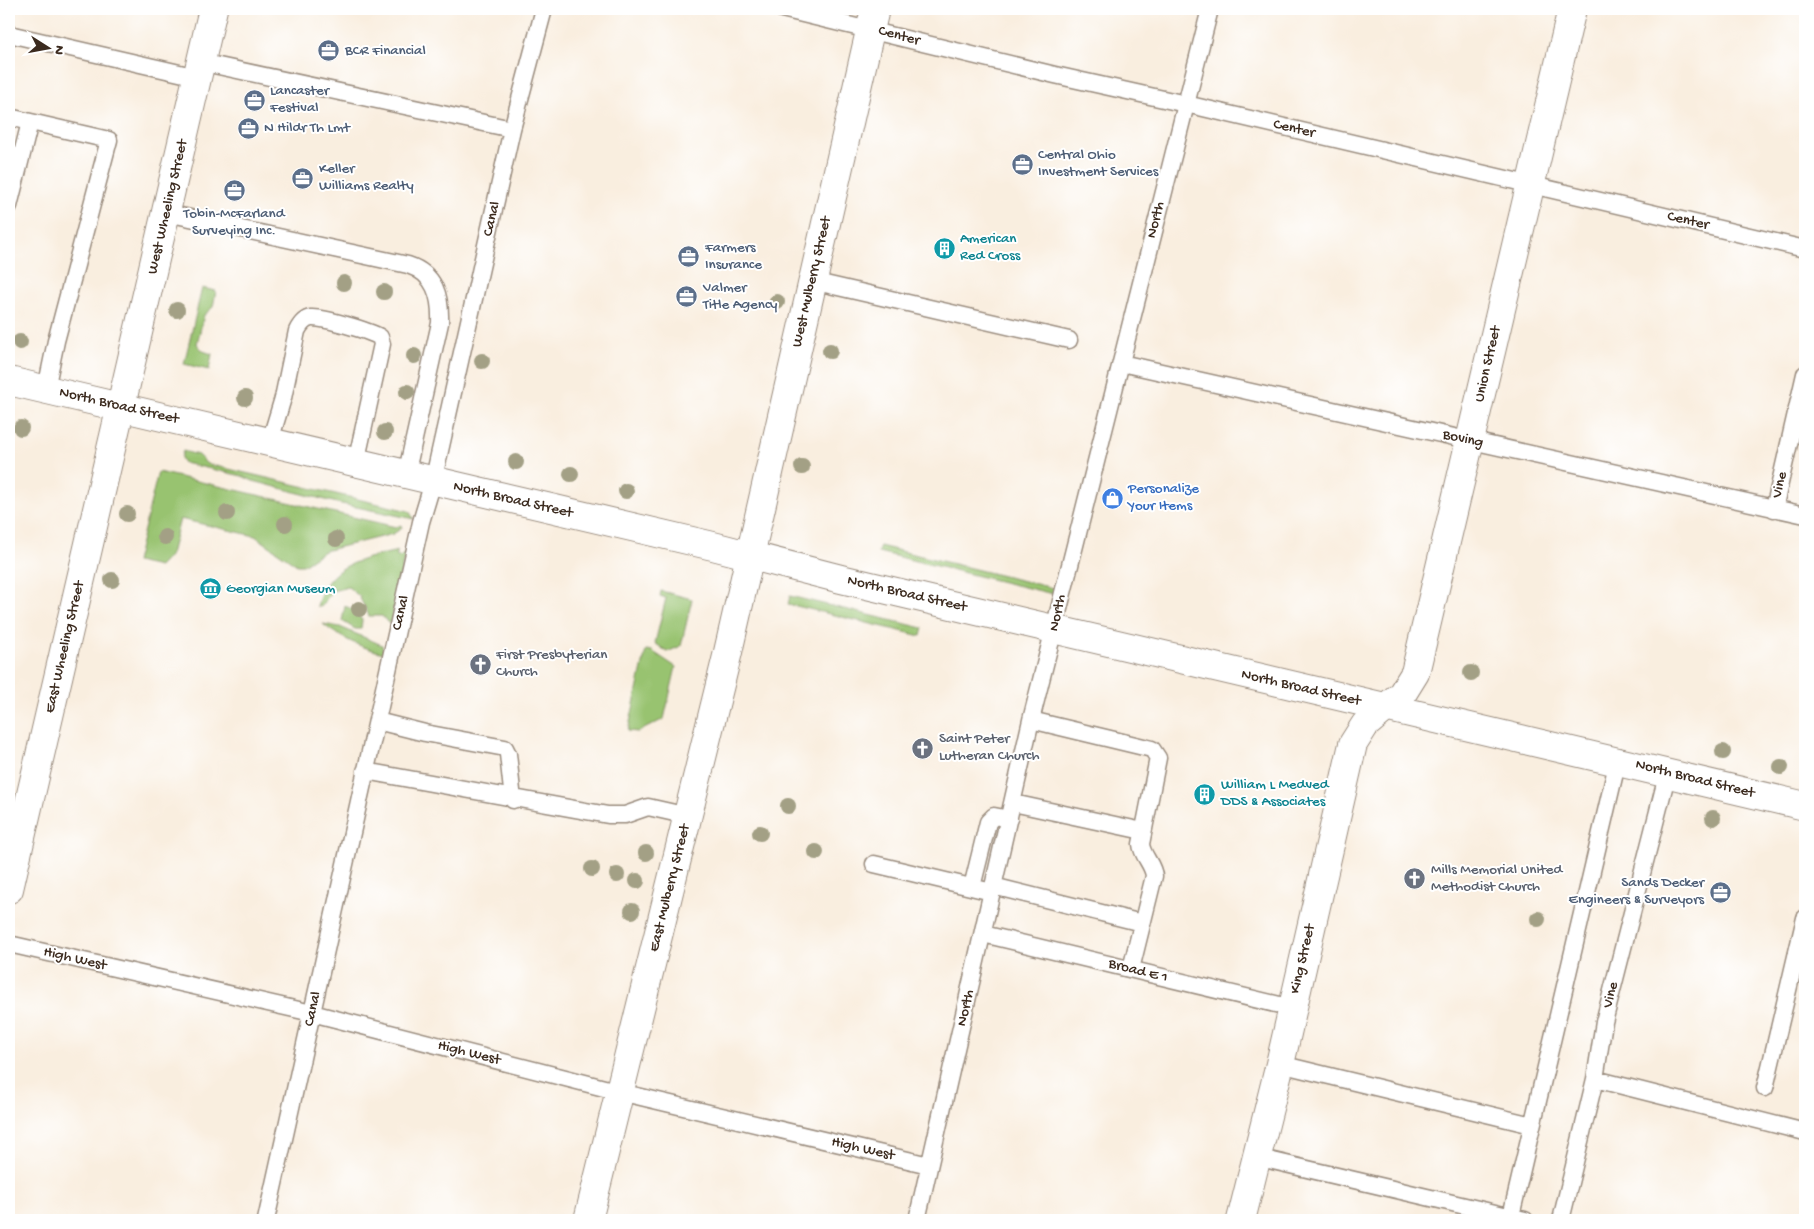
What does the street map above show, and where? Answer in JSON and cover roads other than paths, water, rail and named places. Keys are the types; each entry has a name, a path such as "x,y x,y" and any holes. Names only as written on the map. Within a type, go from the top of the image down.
{"street":[{"name":"West Wheeling Street","path":"120,405 132,366 213,9"},
{"name":"Union Street","path":"1385,708 1402,694 1415,673 1572,9"},
{"name":"West Mulberry Street","path":"750,555 872,19"},
{"name":"North Broad Street","path":"9,381 120,405 433,482 750,555 1055,630 1385,708 1618,760 1805,806"},
{"name":"East Wheeling Street","path":"9,889 112,447 120,405"},
{"name":"East Mulberry Street","path":"588,1220 688,816 750,555"},
{"name":"King Street","path":"1241,1220 1280,1064 1353,744 1365,725 1385,708"}],"lane":[{"name":"Canal","path":"266,1220 421,522 433,482 512,129 544,9"},
{"name":"Center","path":"782,9 872,19 1055,75 1805,248"},
{"name":"North","path":"917,1220 1031,720 1210,9"},
{"path":"9,34 512,129"},
{"path":"9,117 109,140 56,341 46,390"},
{"path":"9,206 30,122"},
{"path":"167,213 408,265 421,269 431,279 440,307 440,323 406,475"},
{"path":"812,280 1069,340"},
{"path":"270,441 283,398 297,331 302,323 310,318 371,332 380,337 382,344 356,463"},
{"name":"Boving","path":"1121,363 1805,515"},
{"name":"Vine","path":"1774,509 1805,374"},
{"path":"1031,720 1152,749 1158,758 1142,831 1142,853 1154,871 1154,876 1131,969"},
{"path":"377,721 425,733 505,748 508,754 513,800"},
{"path":"1256,1157 1518,1218 1532,1125 1618,760"},
{"path":"365,771 513,800 608,815 625,815 648,807 688,816"},
{"name":"Vine","path":"1561,1220 1595,1079 1604,1022 1668,772"},
{"path":"972,887 988,822 994,816 1011,811 1142,831"},
{"path":"874,864 1142,923"},
{"path":"1765,1088 1805,918"},
{"name":"Broad E 1","path":"983,934 1292,1008"},
{"name":"High West","path":"9,944 312,1013 620,1092 930,1165"},
{"path":"1280,1064 1532,1125"},
{"path":"1595,1079 1805,1132"}],"place":[{"name":"BCR Financial","path":"329,51"},
{"name":"Lancaster Festival","path":"254,100"},
{"name":"N Hildr Th Lmt","path":"248,128"},
{"name":"Central Ohio Investment Services","path":"1022,164"},
{"name":"Keller Williams Realty","path":"303,178"},
{"name":"Tobin-McFarland Surveying Inc.","path":"234,191"},
{"name":"American Red Cross","path":"944,248"},
{"name":"Farmers Insurance","path":"689,257"},
{"name":"Valmer Title Agency","path":"687,297"},
{"name":"Personalize Your Items","path":"1112,498"},
{"name":"Georgian Museum","path":"210,589"},
{"name":"First Presbyterian Church","path":"480,664"},
{"name":"Saint Peter Lutheran Church","path":"923,748"},
{"name":"William L Medved DDS & Associates","path":"1205,794"},
{"name":"Mills Memorial United Methodist Church","path":"1415,879"},
{"name":"Sands Decker Engineers & Surveyors","path":"1720,892"}]}
